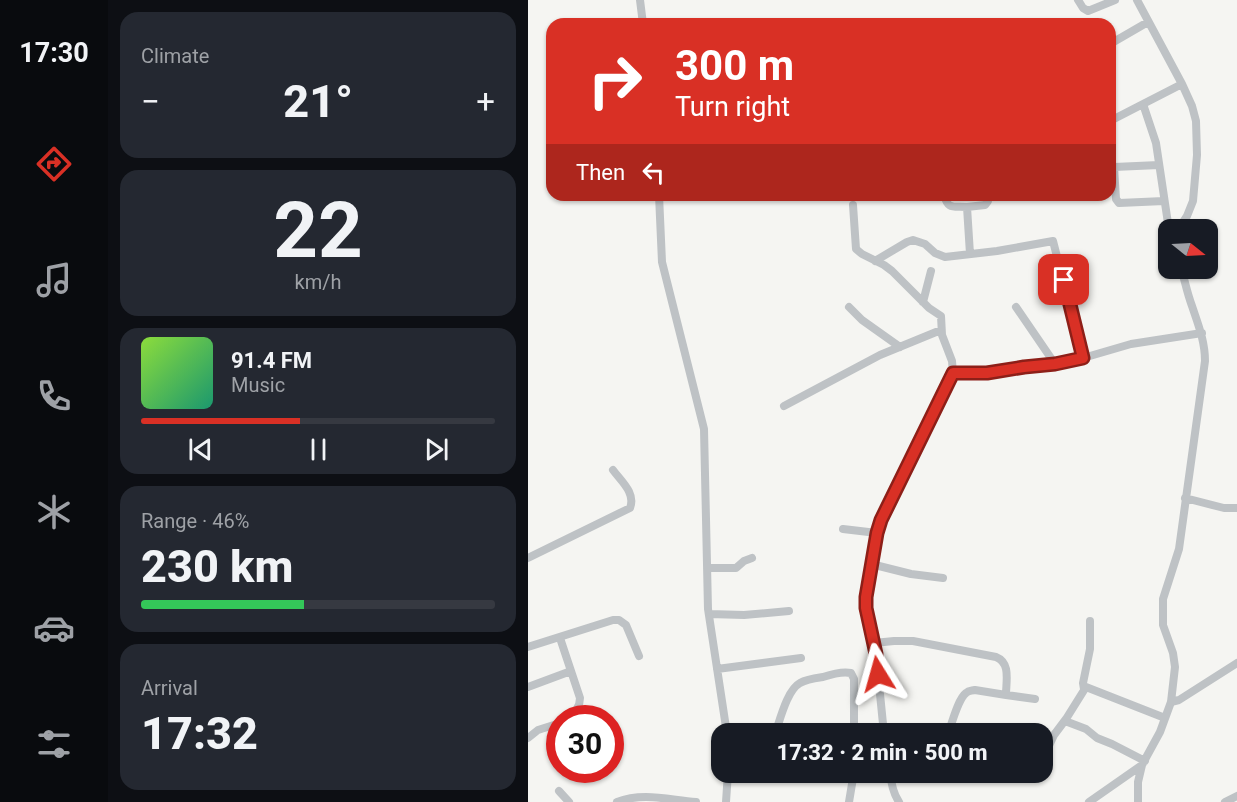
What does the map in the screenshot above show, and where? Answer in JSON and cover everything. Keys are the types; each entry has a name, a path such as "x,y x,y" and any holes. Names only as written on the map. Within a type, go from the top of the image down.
{"street":[{"path":"640,0 642,18"},
{"path":"1078,0 1088,11 1115,0"},
{"path":"1137,0 1182,84 1196,121 1197,155 1193,201 1185,219"},
{"path":"1116,41 1148,22"},
{"path":"1116,119 1182,84"},
{"path":"1143,104 1156,143 1167,219"},
{"path":"1116,166 1160,165"},
{"path":"1116,199 1119,203 1164,201"},
{"path":"659,201 662,262 704,429 709,614 725,723"},
{"path":"946,201 949,205 967,207 985,205 988,201"},
{"path":"853,205 856,249 892,271 929,308 941,316 942,335 952,361 953,373 881,520 877,533 866,608 876,654 884,723"},
{"path":"967,207 970,254"},
{"path":"875,261 913,240 925,244 940,256 950,257 1053,241 1083,358"},
{"path":"923,302 931,271"},
{"path":"1138,802 1138,782 1144,763 1160,732 1171,702 1175,667 1173,653 1163,625 1162,612 1165,592 1179,549 1205,361 1202,333 1184,279"},
{"path":"849,307 862,320 900,347"},
{"path":"1016,307 1055,364"},
{"path":"784,406 880,355 941,330"},
{"path":"953,373 987,373 1055,364 1131,344 1202,333"},
{"path":"528,558 630,508 632,502 629,490 613,470"},
{"path":"1185,498 1224,508 1237,508"},
{"path":"843,529 877,533"},
{"path":"707,568 736,568 752,558"},
{"path":"871,564 912,574 943,578"},
{"path":"709,614 744,615 789,611"},
{"path":"528,647 619,620 626,625 639,656"},
{"path":"1053,737 1065,722 1084,689 1083,682 1090,649 1090,621"},
{"path":"560,638 580,698 579,705"},
{"path":"874,643 913,641 1000,658 1006,666 1006,695"},
{"path":"717,669 801,658"},
{"path":"1171,702 1179,700 1237,663"},
{"path":"528,687 571,671"},
{"path":"779,723 794,687 808,680 844,672 851,673 854,679 854,723"},
{"path":"1084,689 1089,687 1165,718"},
{"path":"952,723 961,699 965,693 970,691 1035,699"},
{"path":"1065,722 1086,729 1101,740 1144,763"},
{"path":"528,738 538,730 546,727"},
{"path":"1089,802 1144,763"},
{"path":"726,802 727,783"},
{"path":"849,802 852,783"},
{"path":"891,783 899,802"},
{"path":"559,791 569,802"},
{"path":"1225,802 1237,796"},
{"path":"617,802 639,797 696,802"}],"route":[{"path":"878,674 866,597 881,520 953,373 987,373 1083,358 1064,280"}]}
